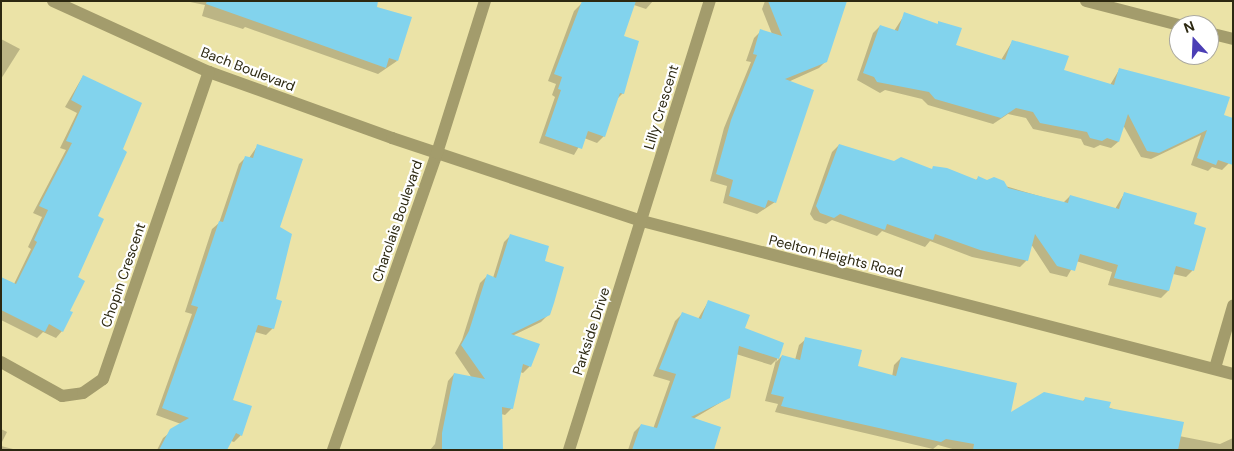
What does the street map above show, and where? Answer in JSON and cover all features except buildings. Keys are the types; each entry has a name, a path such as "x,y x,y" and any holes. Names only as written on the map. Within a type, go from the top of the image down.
{"street":[{"name":"Bach Boulevard","path":"52,1 209,72 436,153"},
{"name":"Charolais Boulevard","path":"333,450 436,153 485,1"},
{"name":"Lilly Crescent","path":"642,221 710,1"},
{"path":"1086,1 1169,22"},
{"path":"1219,36 1233,39"},
{"name":"Chopin Crescent","path":"1,362 62,396 83,393 103,379 209,72"},
{"name":"Peelton Heights Road","path":"436,153 642,221 1233,374"},
{"name":"Parkside Drive","path":"569,450 642,221"},
{"path":"1215,368 1233,306"}]}
